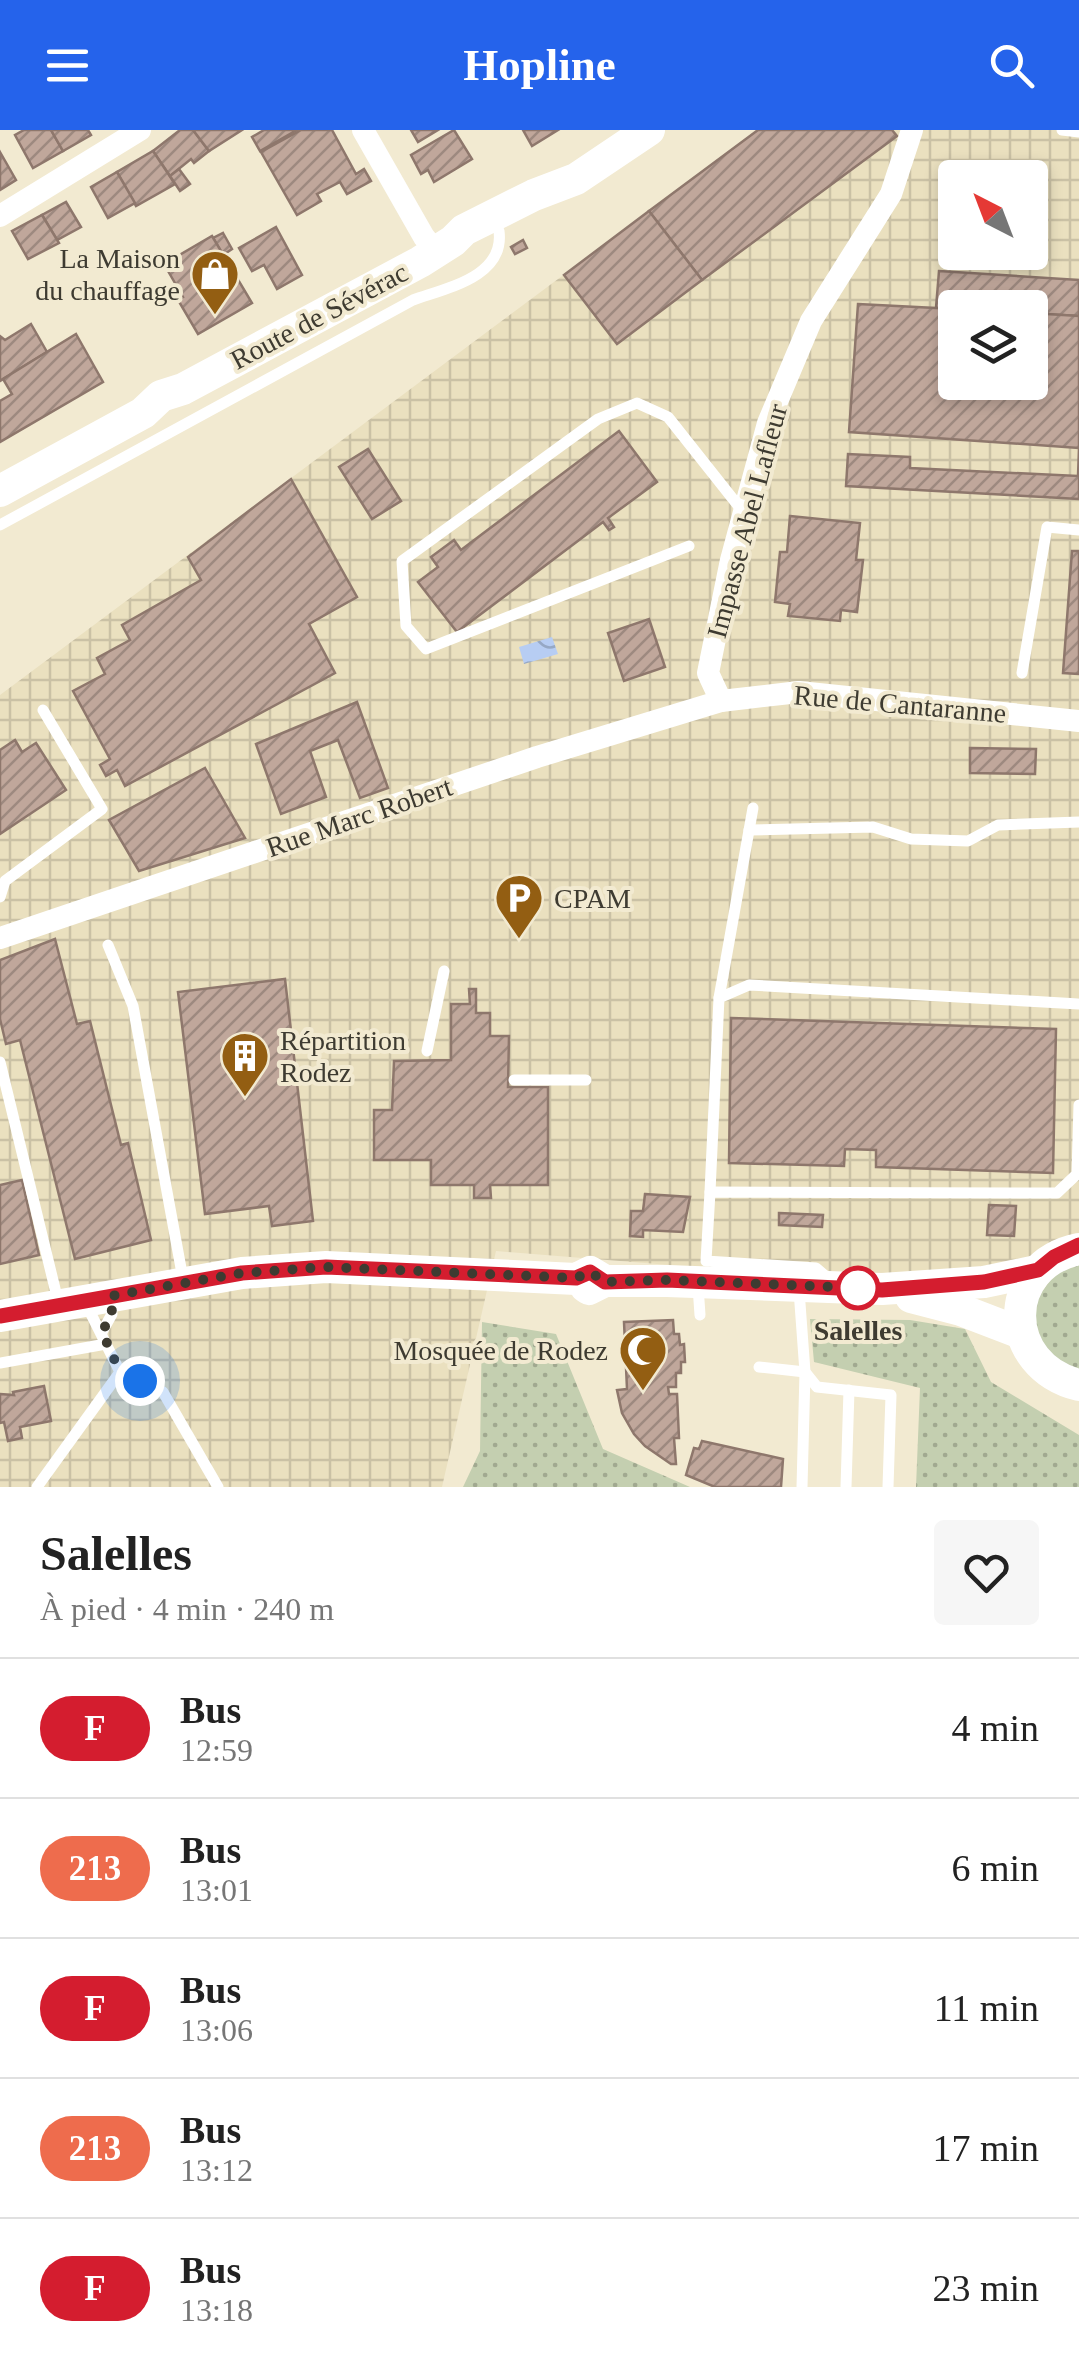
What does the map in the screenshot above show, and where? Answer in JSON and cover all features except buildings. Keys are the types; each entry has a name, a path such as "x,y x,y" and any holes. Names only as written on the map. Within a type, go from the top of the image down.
{"main road":[{"name":"Route de Sévérac","path":"0,491 143,412 161,396 184,389 444,246 464,230 576,179 648,130"},
{"name":"Route de Sévérac","path":"444,246 477,244 546,204 562,184"},
{"path":"1078,1248 1054,1257 1038,1270 1025,1289 1020,1311 1021,1333 1028,1352 1041,1368 1078,1387"},
{"path":"0,1316 242,1273 326,1267 882,1290 984,1282 1038,1270"},
{"path":"882,1290 961,1310 1021,1333"}],"street":[{"path":"0,216 140,130"},
{"path":"364,130 424,237 444,246"},
{"name":"Impasse Abel Lafleur","path":"720,702 708,674 768,424 811,320 891,194 916,132"},
{"name":"Rue de Cantaranne","path":"720,702 799,692 1079,721"},
{"name":"Rue Marc Robert","path":"0,938 520,763 720,702"}],"lane":[{"path":"1062,130 1079,132"},
{"path":"0,525 413,300 484,272 496,255 498,231"},
{"path":"689,546 426,649 406,626 402,561 598,419 637,403 668,418 744,513"},
{"path":"1022,673 1047,528 1079,530"},
{"path":"0,897 5,881 102,809 44,710"},
{"path":"753,808 719,998 706,1262 816,1268 840,1288"},
{"path":"749,830 873,827 910,839 968,840 998,825 1079,822"},
{"path":"108,944 133,1006 183,1283"},
{"path":"427,1050 444,971"},
{"path":"719,998 749,984 1079,1004"},
{"path":"0,1062 85,1301 120,1372 163,1392 218,1487"},
{"path":"514,1080 586,1080"},
{"path":"710,1192 1057,1193 1077,1174 1079,1105"},
{"path":"698,1282 700,1315"},
{"path":"799,1286 805,1372 802,1487"},
{"path":"85,1301 112,1314 104,1338"},
{"path":"0,1364 104,1338"},
{"path":"759,1367 805,1372 817,1387 891,1394 888,1487"},
{"path":"37,1487 120,1372"},
{"path":"846,1487 848,1390"}],"shaded area":[{"path":"758,130 1079,130 1079,1298 496,1251 442,1487 0,1487 0,695"}],"green space":[{"path":"1079,1265 1079,1371 1060,1365 1036,1338 1034,1303 1055,1273"},
{"path":"810,1319 910,1320 965,1329 991,1382 1079,1435 1079,1487 916,1487 920,1388 814,1362"},
{"path":"482,1322 556,1334 603,1449 690,1487 463,1487 480,1451"}],"water":[{"path":"552,637 558,654 524,664 519,647"}],"bus line":[{"name":"F","path":"0,1316 242,1273 326,1267 576,1278 590,1272 605,1282 667,1280 882,1290 984,1282 1038,1270 1079,1245"}],"place":[{"name":"La Maison du chauffage","path":"215,316"},
{"name":"CPAM","path":"519,940"},
{"name":"Répartition Rodez","path":"245,1098"},
{"name":"Salelles","path":"858,1288"},
{"name":"Mosquée de Rodez","path":"643,1392"}],"route":[{"path":"140,1381 120,1372 106,1344 102,1332 112,1314 111,1296 242,1273 326,1267 576,1278 590,1272 605,1282 667,1280 858,1288"}]}
